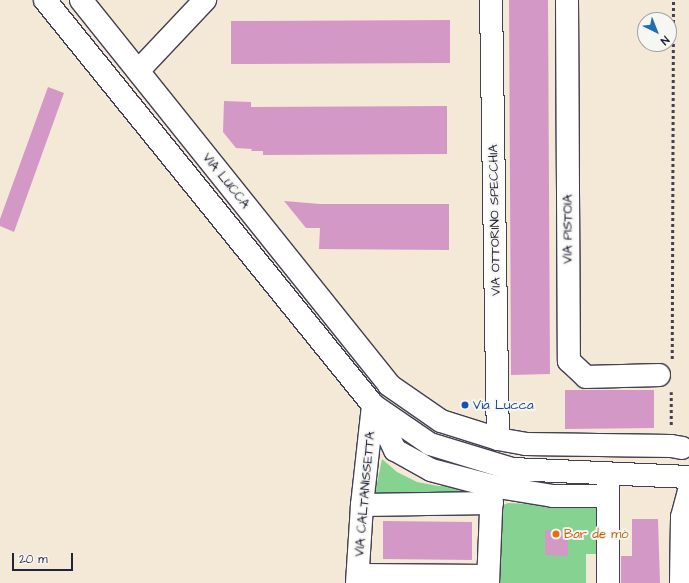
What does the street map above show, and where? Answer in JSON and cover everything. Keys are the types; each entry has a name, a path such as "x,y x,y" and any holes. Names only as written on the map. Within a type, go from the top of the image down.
{"street":[{"name":"VIA LUCCA","path":"45,0 373,405 394,450 431,470 492,495"},
{"name":"VIA LUCCA","path":"81,0 389,385 441,421 498,439 526,444 681,445"},
{"path":"138,70 205,0"},
{"name":"VIA OTTORINO SPECCHIA","path":"491,0 498,439"},
{"name":"VIA PISTOIA","path":"567,0 569,361 586,377 667,377"},
{"path":"373,405 389,385"},
{"name":"VIA LUCCA","path":"373,405 430,444 512,470 609,472 689,477"},
{"name":"VIA CALTANISSETTA","path":"357,579 362,506 373,405"},
{"path":"608,583 608,496 610,445"},
{"path":"681,445 681,459 683,468 689,477"},
{"path":"681,583 682,517 689,491"},
{"name":"VIA LUCCA","path":"362,506 492,495 608,496"},
{"path":"357,579 488,580 492,495"}],"path":[{"path":"673,0 667,377 681,445"}],"green space":[{"path":"382,459 397,472 417,482 438,486 479,487 480,491 377,495 375,493"},
{"path":"508,503 598,507 600,554 586,554 586,583 500,583 500,510 503,505"}],"building":[{"path":"509,0 548,0 550,374 511,375"},
{"path":"450,20 450,63 231,64 231,21"},
{"path":"48,87 64,93 14,232 0,226 0,219"},
{"path":"224,101 251,102 251,107 447,106 447,154 263,155 263,151 251,151 252,149 236,148 223,132"},
{"path":"284,201 320,204 449,204 449,250 319,249 320,228 306,228"},
{"path":"565,390 654,390 654,428 565,429"},
{"path":"632,519 658,519 660,583 621,583 621,556 632,556"},
{"path":"383,521 472,522 472,560 383,559"},
{"path":"545,530 568,530 568,556 545,555"}],"place":[{"name":"Via Lucca","path":"465,405"},
{"name":"Bar de mò","path":"556,534"}]}
